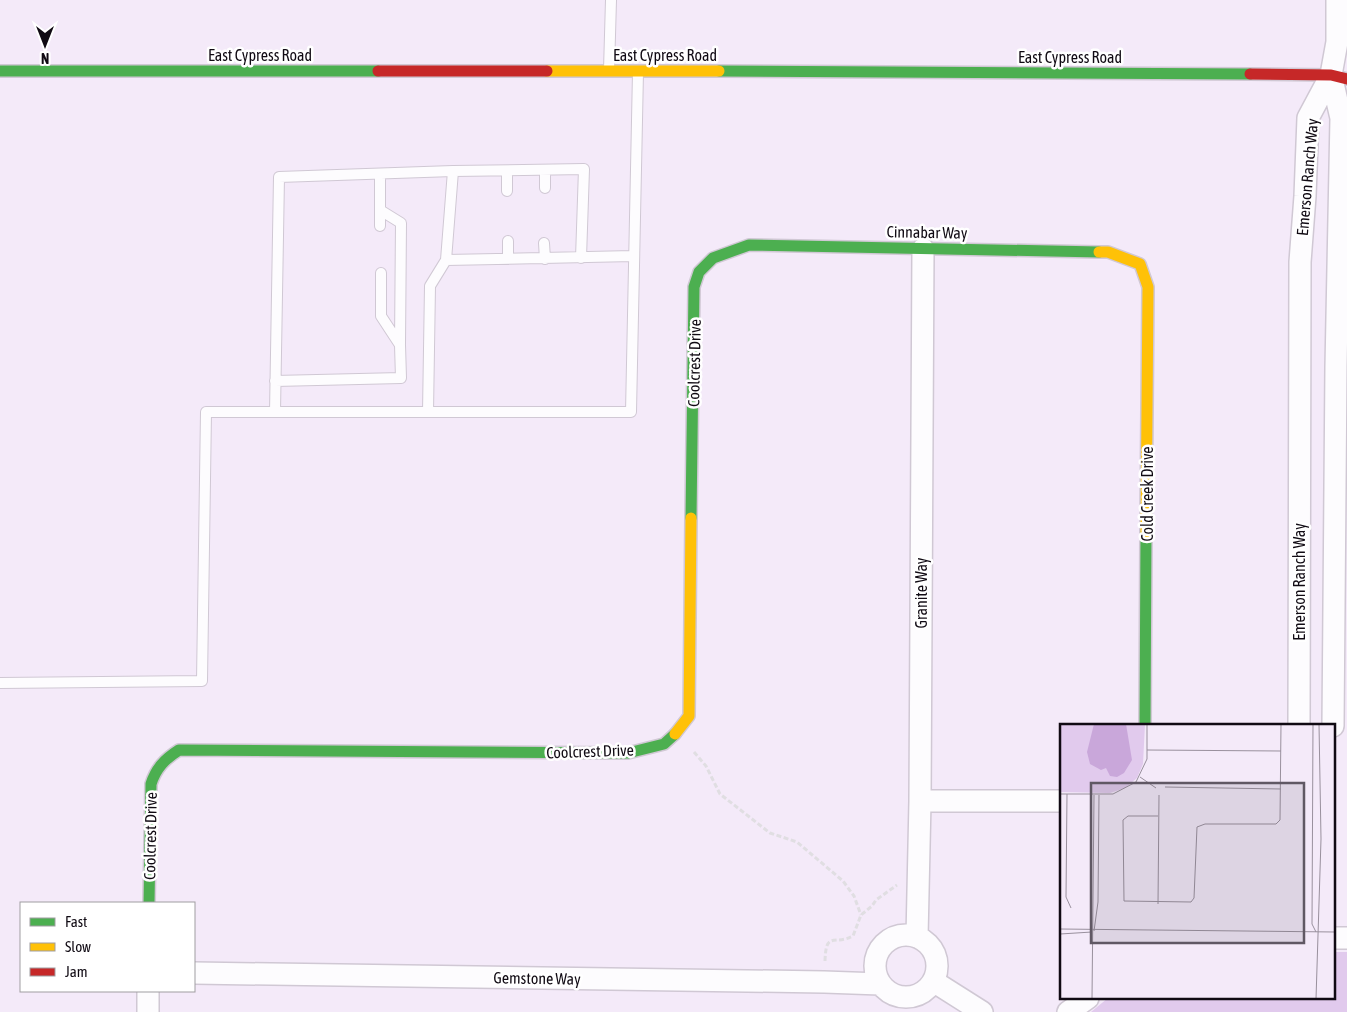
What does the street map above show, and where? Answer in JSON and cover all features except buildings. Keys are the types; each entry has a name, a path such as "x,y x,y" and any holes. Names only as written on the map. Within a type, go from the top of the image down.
{"street":[{"path":"1337,0 1337,42 1342,74"},
{"name":"East Cypress Road","path":"0,71 1342,74"},
{"name":"Emerson Ranch Way","path":"1299,724 1300,262 1308,118 1342,74"},
{"name":"Emerson Ranch Way","path":"1333,724 1336,367 1342,74"},
{"name":"Cinnabar Way","path":"713,258 749,245 1108,252 1140,264"},
{"name":"Granite Way","path":"917,936 920,801 923,248"},
{"name":"Coolcrest Drive","path":"149,902 150,792 152,777 163,760 179,750 628,753 664,744 676,733 689,716 694,288 699,272 713,258"},
{"name":"Cold Creek Drive","path":"1140,264 1148,287 1145,724"},
{"path":"920,801 1060,800"},
{"path":"897,936 917,936 933,950 937,960 937,971 933,981 917,995 907,997 887,991 880,984 876,975 874,965 876,955 888,940 897,936"},
{"path":"1334,938 1347,938"},
{"name":"Gemstone Way","path":"195,973 880,984"},
{"path":"933,981 982,1012"},
{"path":"148,992 148,1012"},
{"path":"1068,1012 1085,1000"}],"lane":[{"path":"609,71 611,0"},
{"path":"0,683 202,682 206,412 631,412 638,71"},
{"path":"275,412 279,177 584,169 581,258"},
{"path":"545,170 545,188"},
{"path":"428,412 430,286 446,260 452,171"},
{"path":"507,171 507,191"},
{"path":"380,174 380,226"},
{"path":"275,381 401,378 401,223 380,210"},
{"path":"508,241 508,259"},
{"path":"544,243 545,259"},
{"path":"446,260 633,256"},
{"path":"381,273 381,316 400,345"}],"path":[{"path":"676,733 706,766 720,794 770,834 797,842 843,881 854,896 860,915"},
{"path":"824,982 825,947 828,942 836,939 848,939 853,936 860,915 872,906 876,900 898,884"}],"shaded area":[{"path":"1334,952 1347,952 1347,1012 1091,1012 1106,1000 1334,1000"}],"traffic: fast":[{"path":"0,71 378,71"},
{"path":"719,71 1250,74"},
{"path":"691,518 694,287 699,272 713,258 749,245 1099,252"},
{"path":"1145,724 1146,533"},
{"path":"149,902 151,784 162,764 179,750 628,753 664,744 675,734"}],"traffic: slow":[{"path":"547,71 719,71"},
{"path":"1099,252 1108,252 1140,264 1148,287 1146,533"},
{"path":"675,734 689,716 691,518"}],"traffic: jam":[{"path":"378,71 547,71"},
{"path":"1250,74 1331,75 1347,79"}]}
